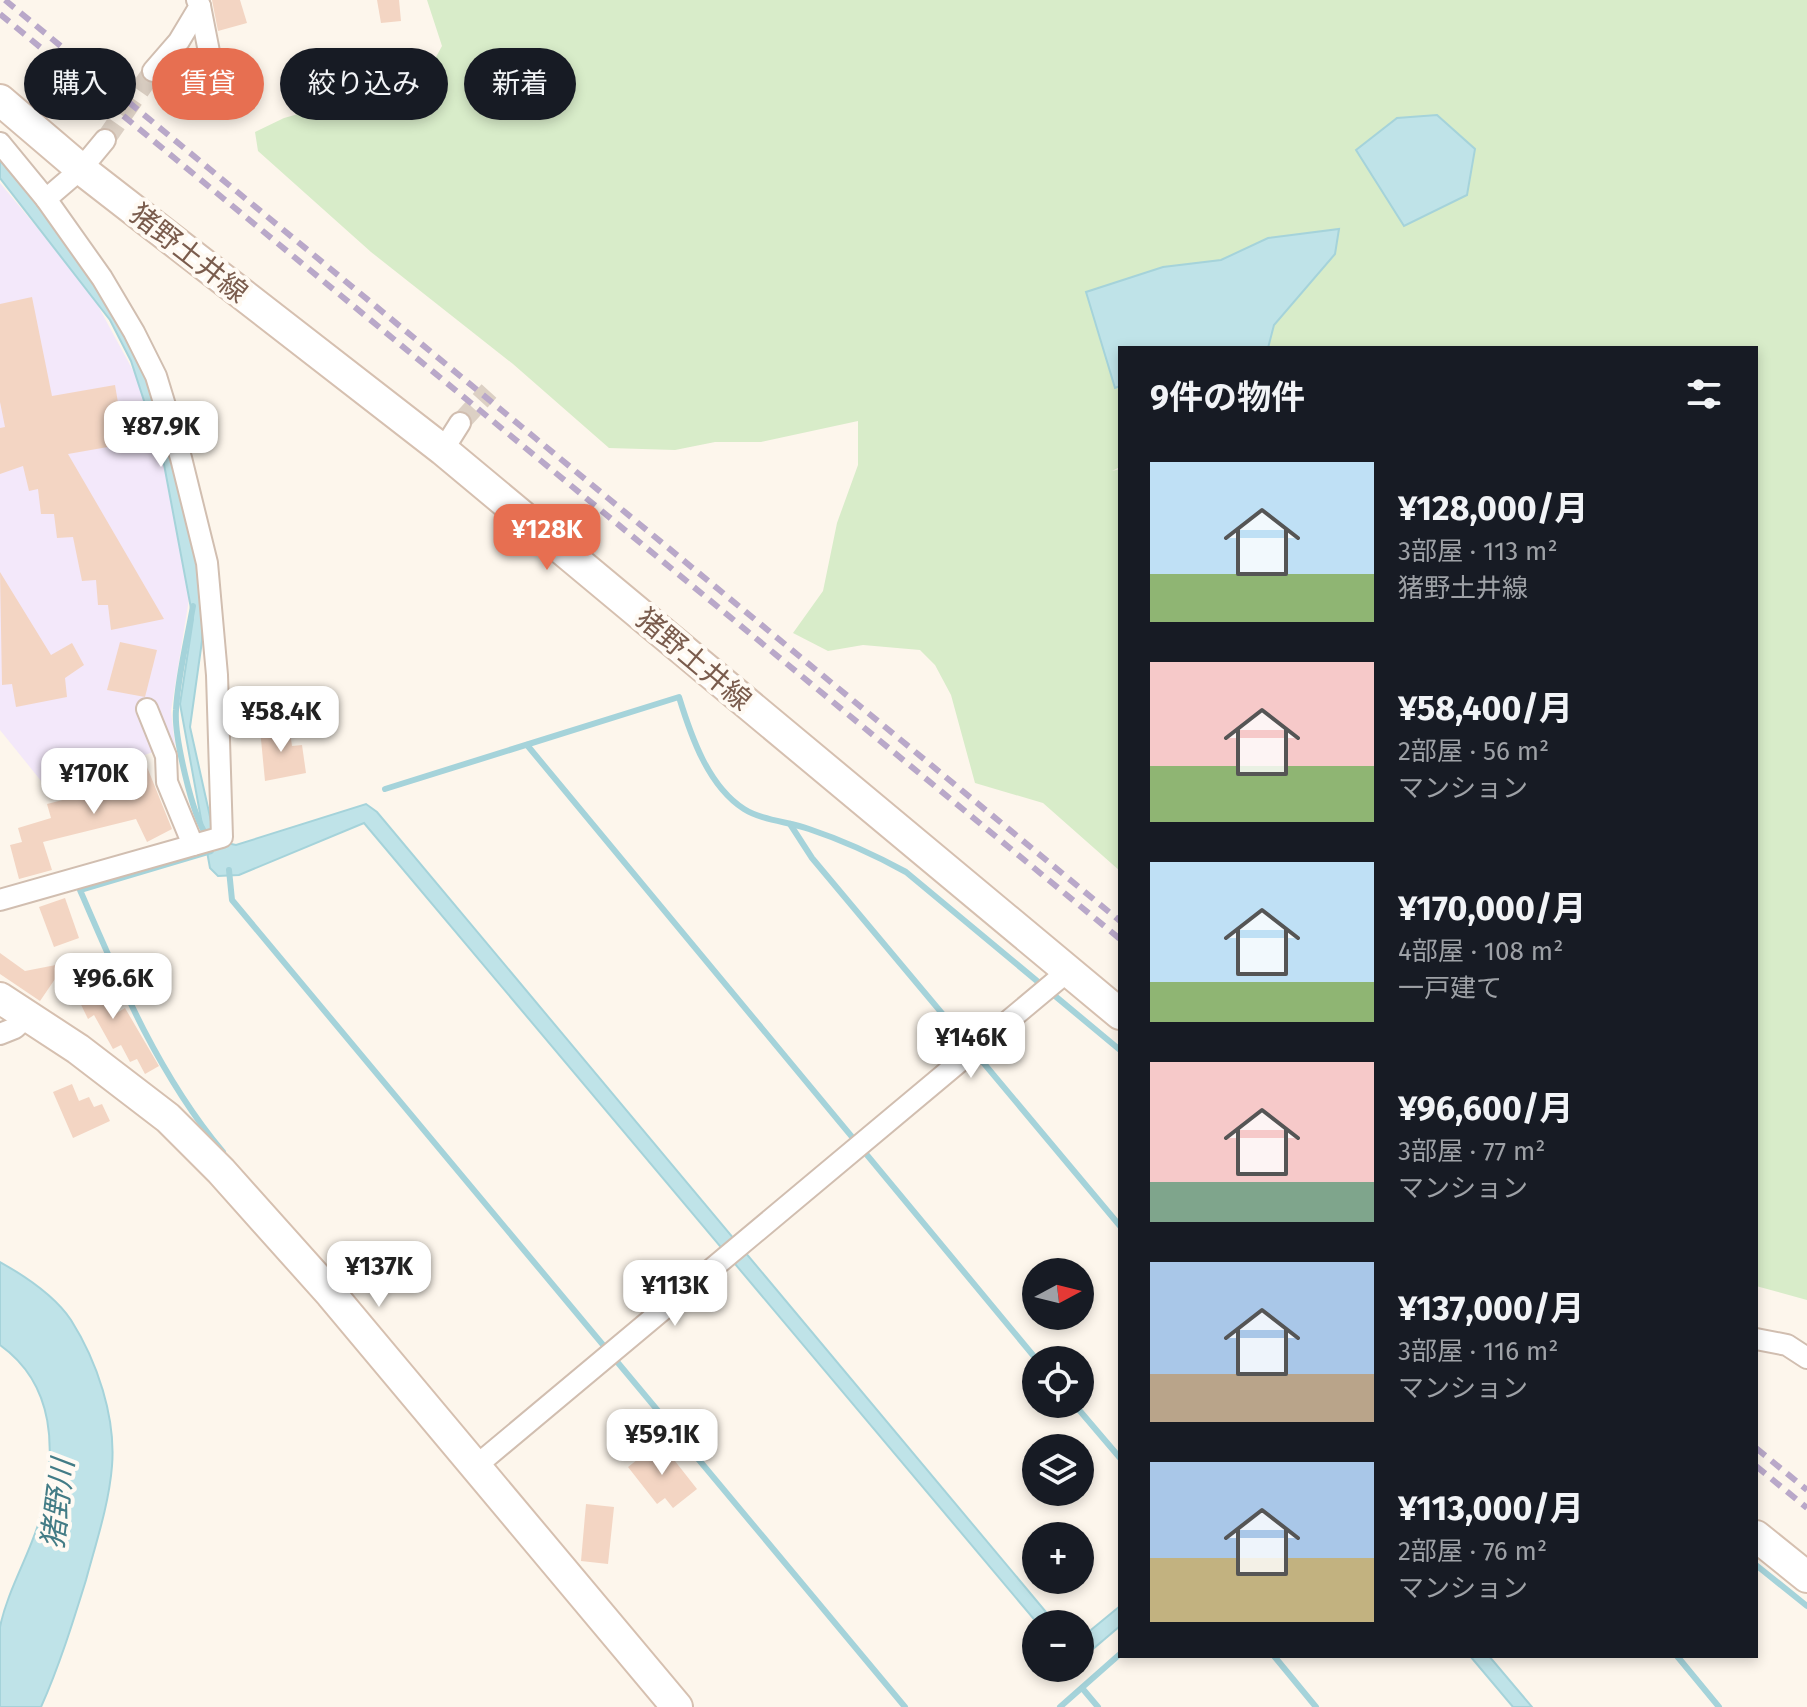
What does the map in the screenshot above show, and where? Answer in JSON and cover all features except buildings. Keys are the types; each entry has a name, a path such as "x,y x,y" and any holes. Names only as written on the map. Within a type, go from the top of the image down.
{"main road":[{"name":"猪野土井線","path":"0,100 81,169 443,450 1118,1012"},
{"path":"0,998 78,1049 168,1118 221,1171 331,1294 677,1707"},
{"path":"1758,1538 1807,1577"}],"street":[{"path":"199,3 208,48"},
{"path":"173,48 199,3"},
{"path":"46,199 81,169 105,140"},
{"path":"0,143 46,199 102,278 156,376 181,458 207,563 217,675 222,837 0,900"},
{"path":"443,450 460,423"},
{"path":"147,709 166,756 167,782 197,844"},
{"path":"476,1466 1068,971"},
{"path":"0,1034 15,1028 28,1016"},
{"path":"1758,1339 1787,1345 1807,1358"}],"shaded area":[{"path":"0,183 90,291 137,378 165,465 189,599 171,711 175,745 46,787 0,730"}],"green space":[{"path":"427,0 1807,0 1807,1300 1758,1287 1758,346 1118,346 1118,468 1112,471 1118,470 1118,869 1043,803 975,783 951,695 935,665 920,650 863,645 828,651 793,633 823,591 837,523 858,465 858,421 761,442 715,442 675,450 609,448 513,364 371,252 258,151 255,132 280,120 448,120 448,48 441,48"}],"water":[{"path":"1437,115 1475,149 1467,195 1404,226 1356,150 1397,118"},
{"path":"0,153 90,269 138,350 190,513 202,592 202,641 190,727 213,830 222,842 236,845 366,804 377,812 1022,1583 1022,1594 1031,1594 1044,1610 1026,1610 364,823 239,875 218,876 210,868 180,704 193,619 163,459 131,361 110,320 0,178"},
{"path":"1339,229 1335,254 1274,325 1269,346 1118,346 1118,387 1115,388 1086,292 1163,267 1221,260 1268,238"},
{"name":"猪野川","path":"0,1262 39,1287 71,1320 96,1371 111,1428 112,1466 102,1523 71,1628 41,1707 0,1707 0,1627 42,1512 50,1443 42,1399 32,1379 0,1345"},
{"path":"1118,1608 1118,1628 1094,1648 1094,1627"},
{"path":"1472,1658 1491,1658 1532,1707 1513,1707"}],"waterway":[{"path":"193,606 179,684 176,722 190,794 207,836"},
{"path":"385,789 679,697 702,759 731,799 751,813 834,838 906,872 1118,1048"},
{"path":"527,745 1025,1346"},
{"path":"790,824 812,858 1118,1224"},
{"path":"211,851 80,890 160,1060 200,1123 223,1152"},
{"path":"229,870 232,900 905,1707"},
{"path":"1086,1418 1118,1456"},
{"path":"1758,1567 1807,1606"},
{"path":"1060,1707 1118,1656"},
{"path":"1276,1658 1316,1707"},
{"path":"1679,1658 1719,1707"},
{"path":"1082,1688 1098,1707"}],"tunnel":[{"path":"105,140 152,72"},
{"path":"460,423 489,391"}],"railway":[{"path":"5,0 1118,919"},
{"path":"0,14 1118,937"},
{"path":"1758,1450 1807,1490"},
{"path":"1758,1468 1807,1508"}]}
